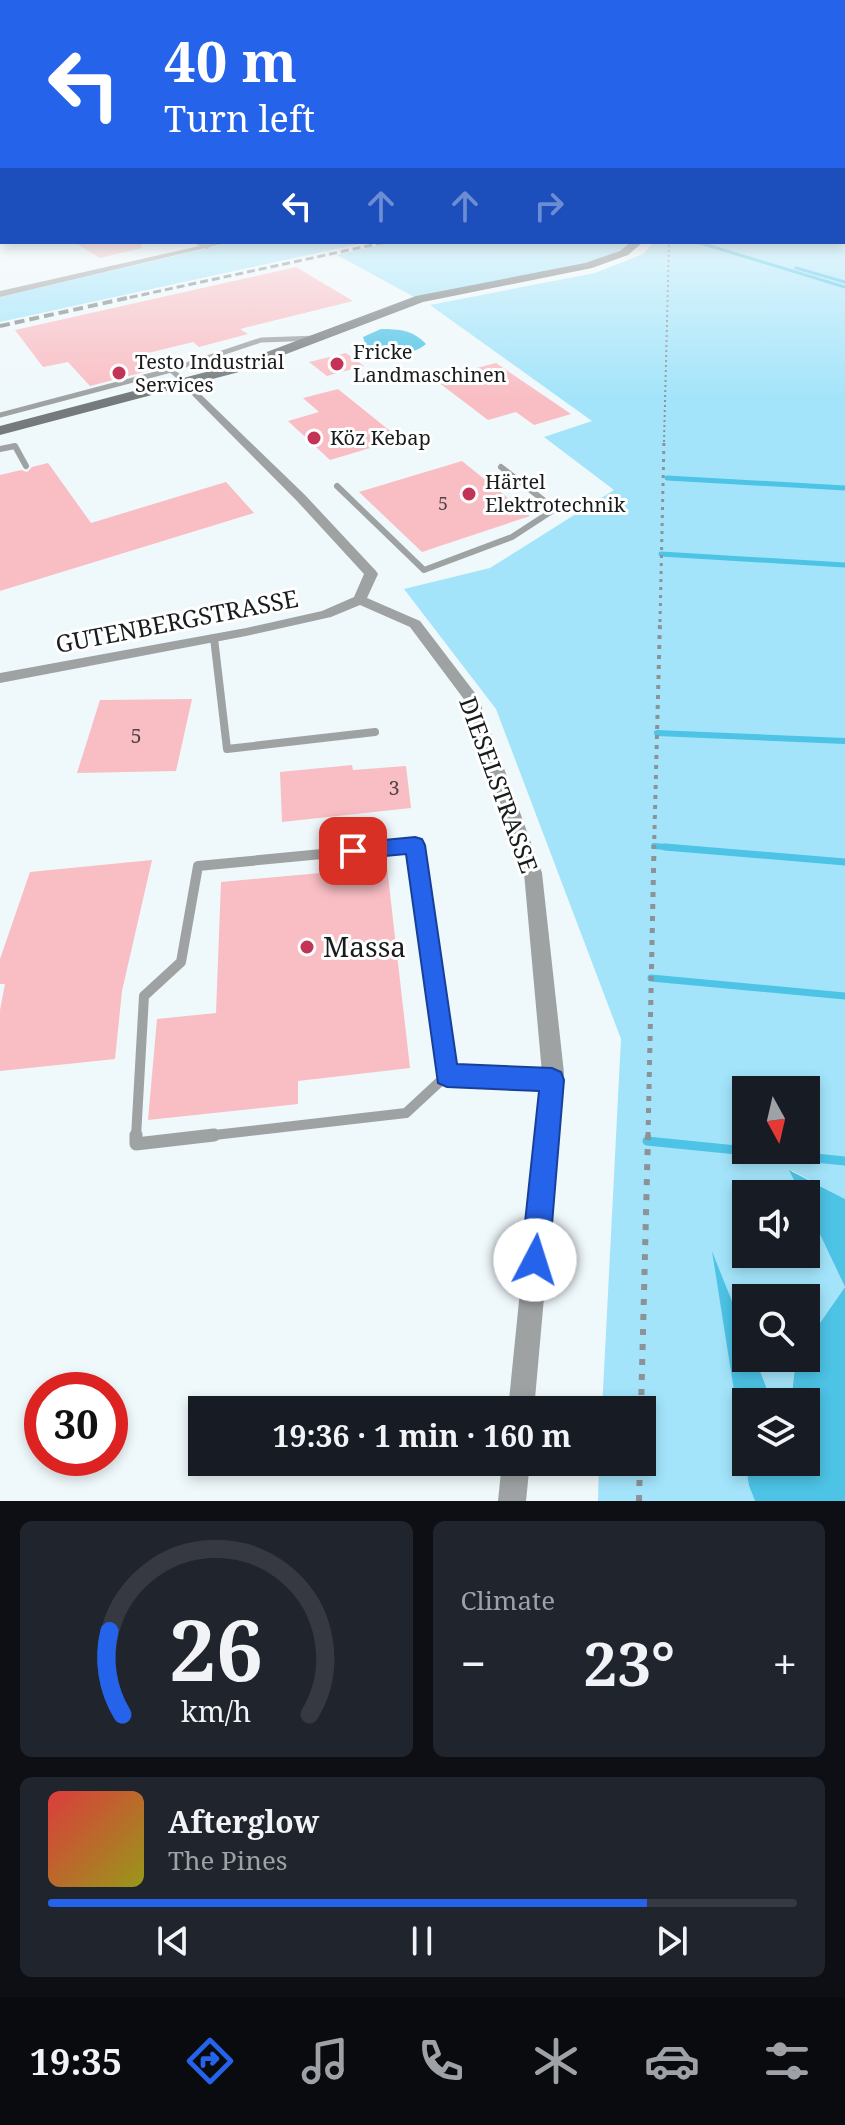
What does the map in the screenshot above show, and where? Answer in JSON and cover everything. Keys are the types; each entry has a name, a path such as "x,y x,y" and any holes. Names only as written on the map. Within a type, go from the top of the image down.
{"main road":[{"path":"0,431 186,383 319,338 420,299 612,258"}],"street":[{"path":"0,294 158,258"},
{"path":"186,383 301,498 371,574 360,600"},
{"name":"GUTENBERGSTRASSE","path":"0,678 326,614 360,600"},
{"name":"DIESELSTRASSE","path":"360,600 415,624 473,701 533,873 552,1080 522,1396"},
{"path":"512,1501 515,1476"}],"lane":[{"path":"0,415 171,370 256,340 283,334 319,338"},
{"path":"171,370 186,383"},
{"path":"0,449 15,446 26,466"},
{"path":"337,486 424,570 448,564 543,522 555,509 501,467"},
{"path":"214,638 227,749 375,732"},
{"path":"447,1075 415,845 198,866 181,962 144,996 136,1144 406,1113 447,1075 552,1080"}],"path":[{"path":"641,1396 669,258"},
{"path":"639,1501 640,1476"}],"shaded area":[{"path":"166,258 294,258 0,322 0,297"},
{"path":"343,258 603,258 584,265 416,298"},
{"path":"633,258 845,258 845,1199 820,1186 820,1180 810,1180 791,1170 795,1180 732,1180 732,1268 820,1268 820,1234 845,1287 820,1323 820,1284 732,1284 732,1301 714,1256 734,1388 732,1476 747,1476 755,1501 598,1501 599,1476 656,1476 656,1396 603,1396 621,1039 496,709 404,589 490,568 614,490 544,437 592,421 430,305 595,273"},
{"path":"381,329 405,331 426,344 405,353 367,349 363,337"},
{"path":"789,1170 808,1180 794,1180"},
{"path":"820,1186 845,1199 845,1287 820,1234"},
{"path":"712,1251 732,1301 732,1372 760,1372 767,1388 734,1388"},
{"path":"845,1287 845,1501 755,1501 747,1476 820,1476 820,1388 793,1388 794,1372 820,1372 820,1323"},
{"path":"760,1372 794,1372 793,1388 767,1388"}],"building":[{"path":"296,267 353,301 240,329 248,334 199,347 193,342 140,355 155,369 90,386 68,362 43,367 15,330"},
{"name":"Fricke Landmaschinen","path":"346,353 364,366 327,376 309,362"},
{"path":"496,363 571,414 534,425 516,412 488,420 434,379"},
{"path":"338,389 400,439 330,460 288,421 319,412 303,398"},
{"path":"462,461 530,516 422,552 359,492"},
{"path":"48,463 91,523 226,482 254,513 0,591 0,475 21,470 27,472 32,467"},
{"path":"192,699 176,771 77,773 100,700"},
{"path":"352,765 353,770 406,766 411,808 282,822 280,772"},
{"path":"152,860 122,991 115,1059 0,1071 0,1010 5,984 0,984 0,959 30,872"},
{"name":"Massa","path":"387,867 410,1068 298,1081 298,1104 148,1120 157,1019 216,1013 221,882"}],"waterway":[{"path":"750,258 845,287"},
{"path":"796,268 845,282"},
{"path":"667,478 845,488"},
{"path":"661,554 845,565"},
{"path":"657,733 845,741"},
{"path":"654,846 689,849"},
{"path":"665,847 689,849"},
{"path":"689,849 845,862"},
{"path":"651,978 845,996"},
{"path":"647,1141 845,1161"}],"railway":[{"path":"118,300 312,258"},
{"path":"0,326 127,298"}],"place":[{"name":"Fricke Landmaschinen","path":"337,364"},
{"name":"Testo Industrial Services","path":"119,373"},
{"name":"Köz Kebap","path":"314,438"},
{"name":"Härtel Elektrotechnik","path":"469,494"},
{"name":"Massa","path":"307,947"}],"route":[{"path":"353,851 415,845 447,1075 552,1080 535,1260"}]}
